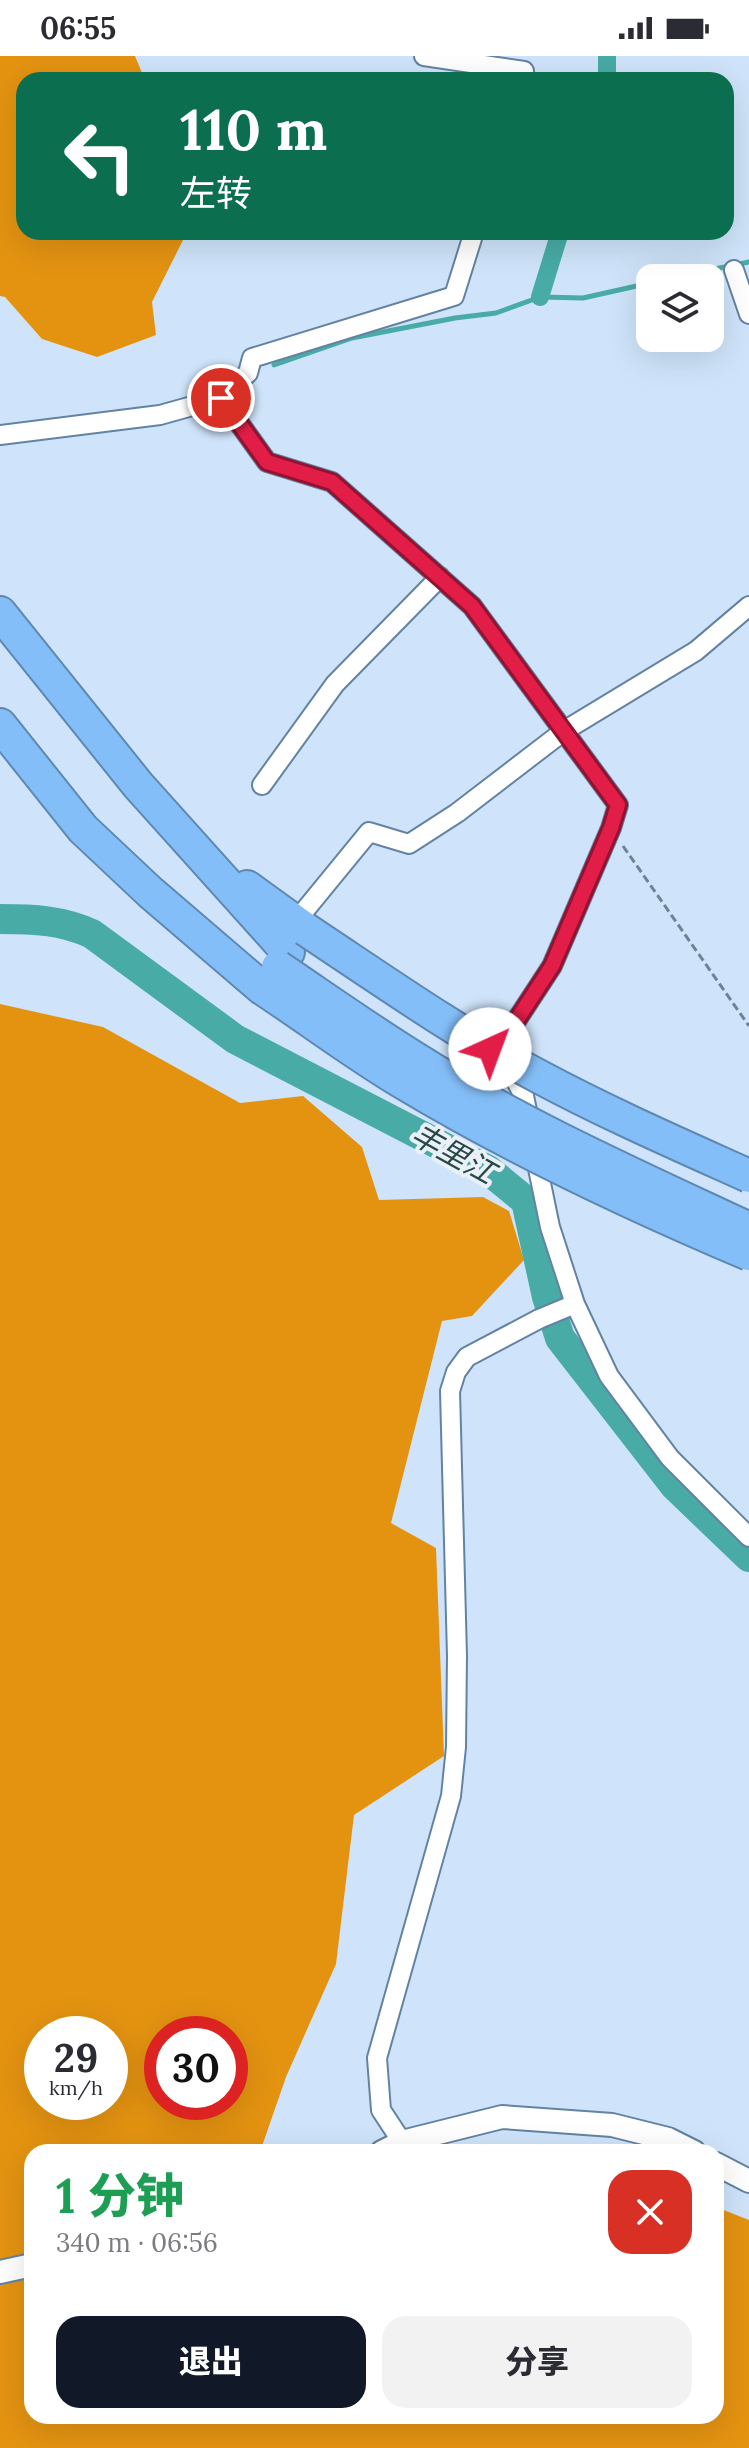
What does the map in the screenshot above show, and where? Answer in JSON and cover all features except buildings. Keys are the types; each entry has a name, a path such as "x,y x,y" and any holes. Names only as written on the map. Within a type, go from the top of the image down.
{"highway":[{"path":"0,613 138,785 402,1082 505,1140 654,1214 749,1254"},
{"path":"0,725 83,829 150,892 439,1018 538,1076 749,1176"},
{"path":"287,950 437,1052 608,1142 749,1207"},
{"path":"287,950 416,1060 613,1165 749,1229"}],"street":[{"path":"424,56 525,69"},
{"path":"0,435 160,415 221,398 248,373 252,358 454,296 472,240"},
{"path":"734,270 749,314"},
{"path":"221,398 267,462 332,482 472,606 618,805 552,966 516,1021 490,1049"},
{"path":"262,785 335,684 440,577"},
{"path":"287,950 369,832 409,844 457,813 564,731 696,651 749,606"},
{"path":"517,1083 524,1096 550,1227 571,1306 609,1376 661,1446 749,1537"},
{"path":"391,2144 381,2110 377,2058 451,1796 453,1771 457,1656 450,1391 456,1372 467,1357 539,1319 571,1306"},
{"path":"403,2144 502,2117 612,2125 678,2144"},
{"path":"724,2168 749,2181"},
{"path":"0,2272 24,2267"}],"path":[{"path":"611,828 749,1026"}],"shaded area":[{"path":"0,56 135,56 142,72 16,72 16,240 183,240 152,302 156,335 97,357 42,339 5,297 0,296"},
{"path":"0,1004 103,1027 240,1103 303,1096 362,1147 379,1200 483,1197 509,1211 524,1260 472,1316 442,1321 391,1523 436,1548 444,1756 354,1815 336,1964 286,2077 263,2144 24,2144 24,2424 724,2424 724,2210 749,2220 749,2448 0,2448"}],"waterway":[{"path":"607,56 607,72"},
{"path":"540,297 558,240"},
{"path":"724,267 749,262"},
{"path":"274,365 352,338 496,313 540,297 583,298 636,286"},
{"name":"丰里江","path":"0,919 47,921 92,934 235,1039 488,1170 526,1201 547,1297 560,1338 675,1486 749,1557"}],"route":[{"path":"221,398 267,462 332,482 472,606 618,805 552,966 516,1021 490,1049"}]}
